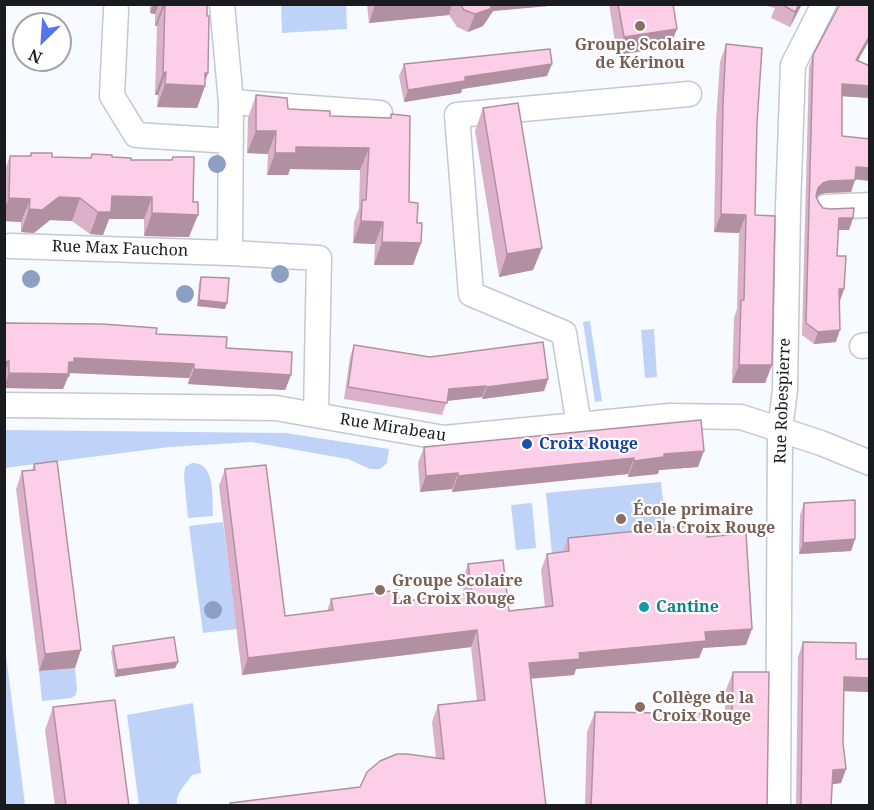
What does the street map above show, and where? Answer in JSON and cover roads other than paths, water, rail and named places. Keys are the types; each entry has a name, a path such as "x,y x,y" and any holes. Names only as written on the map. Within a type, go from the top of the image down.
{"street":[{"path":"222,4 231,102 230,253"},
{"name":"Rue Robespierre","path":"778,806 780,429 806,207 793,65 824,4"},
{"path":"116,10 112,96 136,135 231,141"},
{"path":"579,425 564,333 471,294 457,116 689,94"},
{"path":"231,102 380,113"},
{"path":"806,207 870,206"},
{"name":"Rue Max Fauchon","path":"10,246 320,258 316,415"},
{"name":"Rue Mirabeau","path":"4,405 276,408 444,438 670,416 741,417 780,429 870,464"}],"place":[{"name":"Groupe Scolaire de Kérinou","path":"640,26"},
{"name":"Croix Rouge","path":"527,444"},
{"name":"École primaire de la Croix Rouge","path":"621,519"},
{"name":"Groupe Scolaire La Croix Rouge","path":"380,590"},
{"name":"Cantine","path":"644,607"},
{"name":"Collège de la Croix Rouge","path":"640,707"}]}
